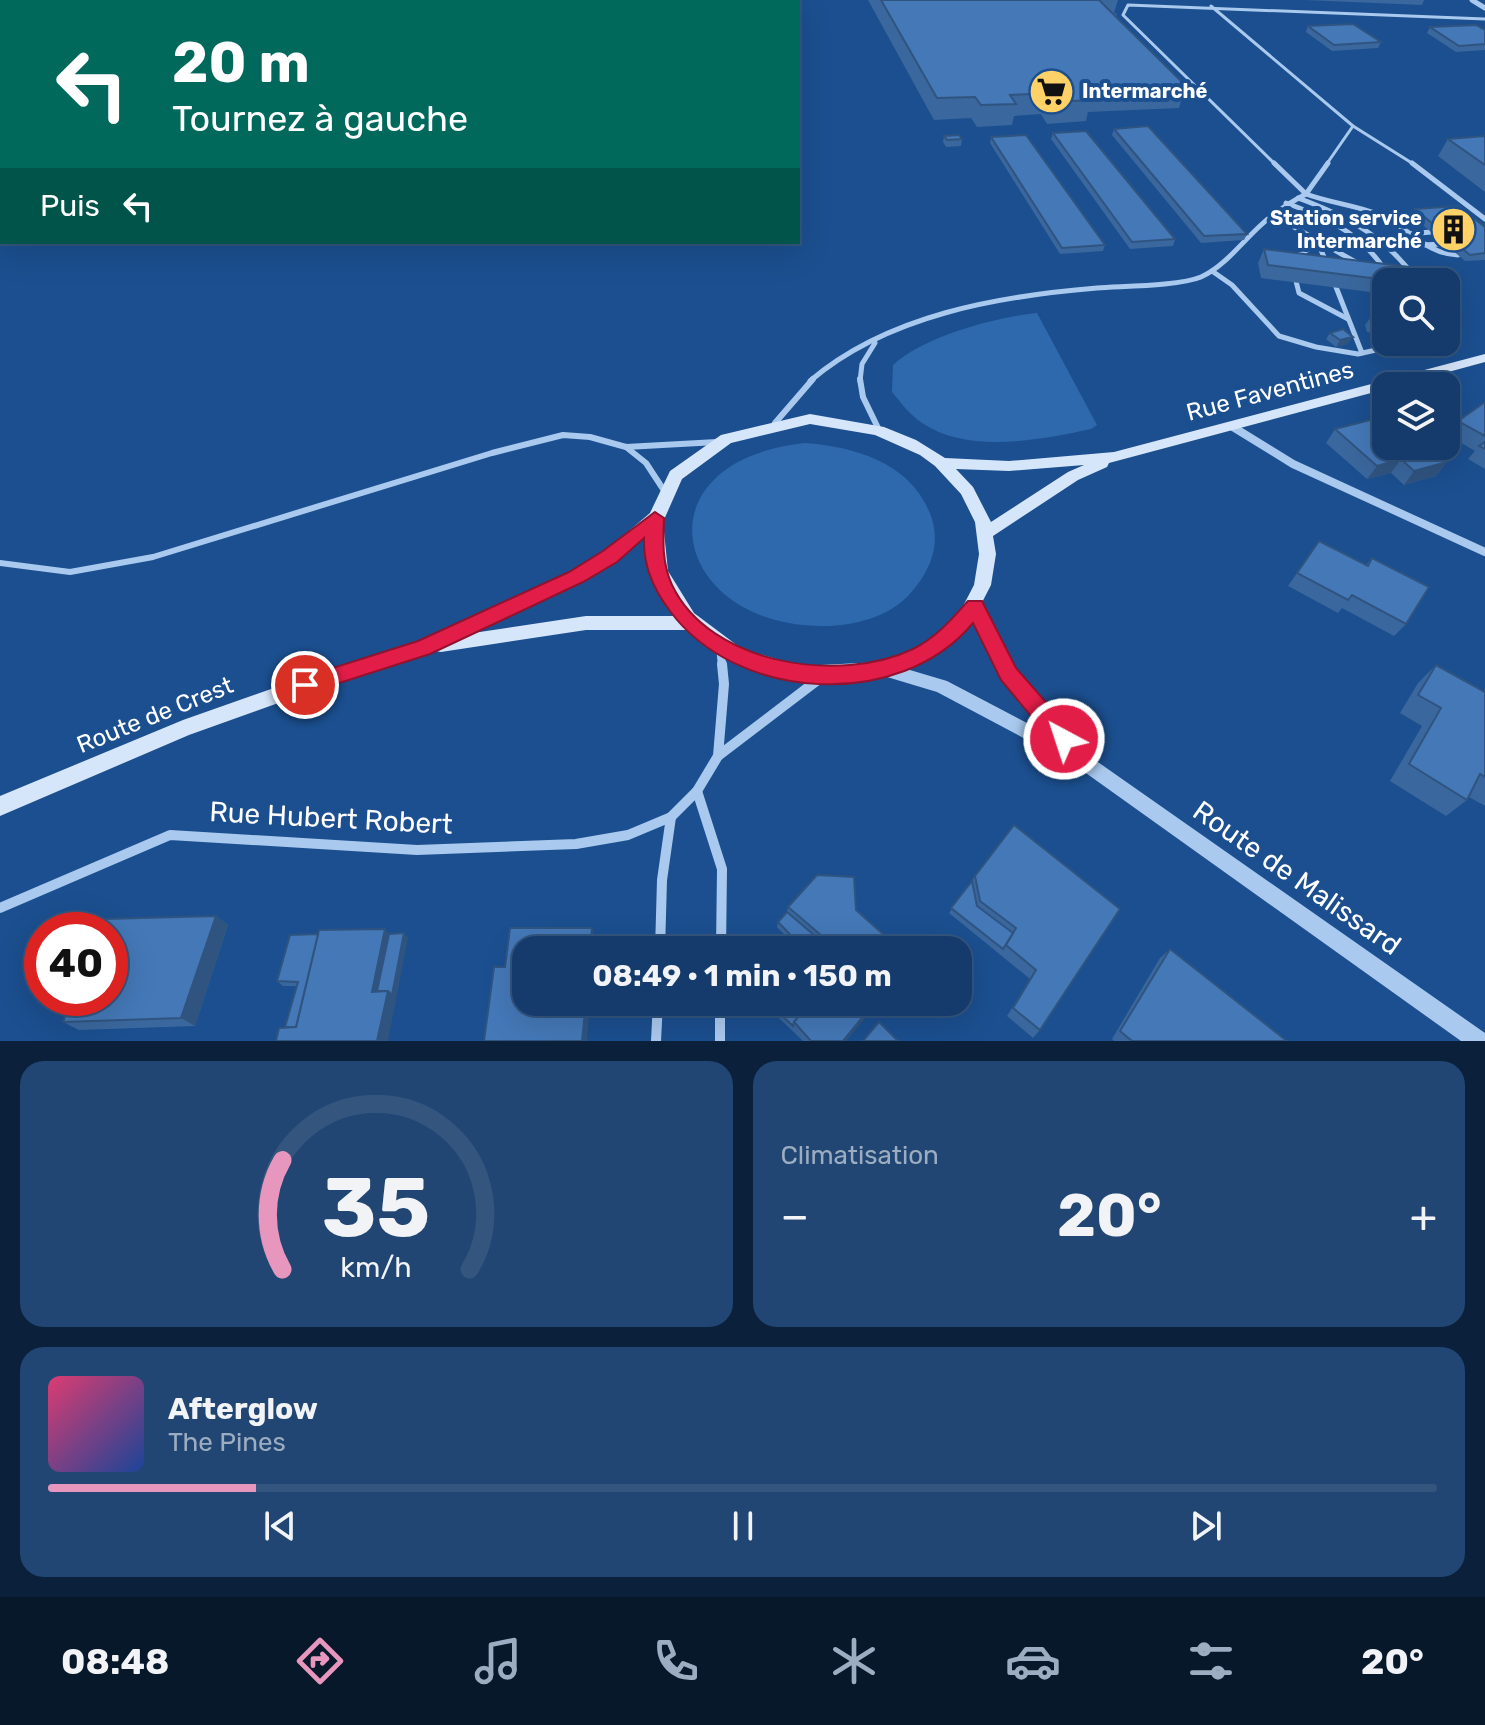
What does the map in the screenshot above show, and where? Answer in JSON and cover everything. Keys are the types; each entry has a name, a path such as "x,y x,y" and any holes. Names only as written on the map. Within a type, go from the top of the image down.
{"main road":[{"name":"Rue Faventines","path":"941,463 1009,466 1114,457 1485,358"},
{"path":"822,420 879,430 912,444 941,463 970,494 987,532 989,569 975,606 953,633 922,654 883,669 823,676 769,667 720,646 690,623 664,589 653,554 655,518 665,492 687,464 717,442 775,423 822,420"},
{"name":"Rue Faventines","path":"987,532 1073,476 1114,457"},
{"path":"423,648 576,577 610,557 655,518"},
{"path":"423,648 586,623 690,623"},
{"name":"Route de Crest","path":"0,806 183,729 305,685 423,648"}],"street":[{"path":"1472,0 1485,8"},
{"path":"1233,427 1293,464 1485,552"},
{"name":"Route de Malissard","path":"975,606 1009,674 1082,760"},
{"path":"718,756 724,684 720,646"},
{"name":"Route de Malissard","path":"883,669 941,686 1082,760 1479,1041"},
{"path":"660,936 662,880 671,817 697,791 718,756 823,676"},
{"path":"697,791 722,869 721,936"},
{"name":"Rue Hubert Robert","path":"0,908 170,835 417,850 544,846 628,835 671,817"},
{"path":"656,1041 657,1016"},
{"path":"720,1016 720,1041"}],"lane":[{"path":"1458,255 1440,255 1422,245 1396,223 1366,210 1306,194 1123,15 1128,5 1485,19"},
{"path":"1211,6 1353,126 1423,170 1484,218"},
{"path":"775,423 801,388 827,365 877,340 941,314 984,303 1199,278 1212,271 1271,214 1306,194 1353,126"},
{"path":"1298,198 1361,223 1410,268"},
{"path":"1286,203 1329,218 1355,233 1376,252 1385,268"},
{"path":"1271,214 1369,269"},
{"path":"1471,217 1484,218"},
{"path":"1396,223 1418,221"},
{"path":"1409,234 1431,232"},
{"path":"1291,261 1318,243"},
{"path":"1318,243 1362,353"},
{"path":"1422,245 1444,244"},
{"path":"1212,271 1232,285 1279,336 1316,347 1362,353 1372,350"},
{"path":"1294,271 1299,293 1348,319"},
{"path":"877,340 861,360 859,369 865,408 879,430"},
{"path":"0,563 70,572 153,557 471,459 563,435 590,437 626,447 717,442"},
{"path":"626,447 646,463 665,492"}],"shaded area":[{"path":"1037,313 1097,425 1091,429 1005,442 961,439 940,433 922,423 892,392 893,365 922,346 981,324"},
{"path":"805,443 844,449 881,462 912,484 924,500 932,519 934,551 921,579 908,596 891,610 836,626 773,619 733,601 706,574 693,542 695,509 714,479 750,456"}],"building":[{"path":"881,0 1099,0 1186,86 1084,91 1092,100 1052,102 1046,93 1010,95 1016,104 981,105 975,97 937,98"},
{"path":"1353,24 1381,42 1334,45 1308,26"},
{"path":"1476,25 1485,30 1485,44 1459,46 1430,27"},
{"path":"1148,126 1247,234 1204,236 1114,129"},
{"path":"1086,131 1175,239 1132,242 1053,133"},
{"path":"959,135 962,139 947,140 944,136"},
{"path":"1026,135 1105,245 1062,248 991,137"},
{"path":"1485,136 1485,165 1448,139"},
{"path":"1458,206 1485,227 1485,253 1470,255 1415,209"},
{"path":"1264,249 1409,268 1372,268 1372,278 1268,265"},
{"path":"1343,329 1353,337 1340,340 1330,333"},
{"path":"1485,402 1485,436 1460,420"},
{"path":"1372,420 1372,460 1398,460 1377,466 1335,429"},
{"path":"1402,460 1447,462 1414,471"},
{"path":"1319,541 1368,566 1372,558 1429,587 1406,624 1352,595 1348,600 1297,573"},
{"path":"1436,665 1485,692 1485,777 1480,774 1467,800 1409,764 1441,708 1418,695"},
{"path":"1014,825 1120,909 1040,1030 1013,1008 1036,970 1006,945 1016,928 980,901 975,876"},
{"path":"817,875 854,877 856,910 885,936 822,936 788,907"},
{"path":"972,881 977,906 1013,933 1003,949 951,908"},
{"path":"787,912 815,936 792,936 778,922"},
{"path":"216,916 181,1018 63,1022 65,1016 128,1016 128,918"},
{"path":"510,928 592,928 591,936 512,936 512,1016 585,1016 582,1041 484,1041 494,967 505,967"},
{"path":"385,929 372,992 388,991 377,1041 276,1041 279,1028 296,1027 319,930"},
{"path":"404,933 392,995 388,991 377,991 389,934"},
{"path":"318,934 296,1027 285,1027 298,982 277,981 290,935"},
{"path":"1170,949 1287,1041 1132,1041 1120,1031"},
{"path":"782,1016 799,1016 793,1026"},
{"path":"799,1016 864,1016 843,1041 811,1041 794,1022"},
{"path":"879,1022 898,1041 863,1041"}],"place":[{"name":"Intermarché","path":"1051,91"},
{"name":"Station service Intermarché","path":"1453,230"}],"route":[{"path":"305,685 423,648 576,577 610,557 655,518 653,554 664,589 690,623 720,646 769,667 823,676 853,674 883,669 922,654 953,633 975,606 1009,674 1064,739"}]}
